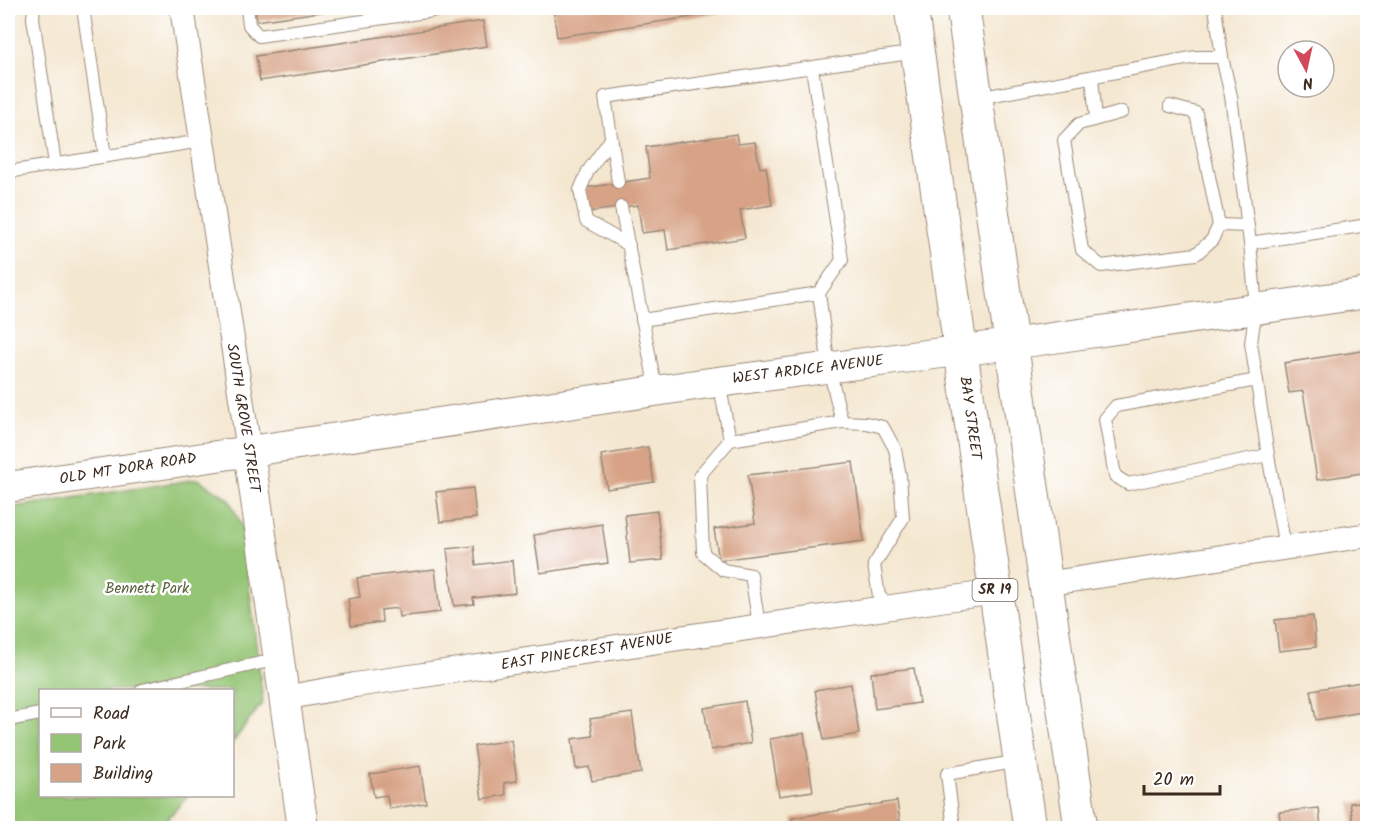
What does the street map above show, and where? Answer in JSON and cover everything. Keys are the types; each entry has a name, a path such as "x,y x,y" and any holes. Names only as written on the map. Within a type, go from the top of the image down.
{"main road":[{"name":"BAY STREET","path":"911,8 1030,828"},
{"path":"963,8 1081,828"}],"street":[{"name":"SOUTH GROVE STREET","path":"182,8 303,828"},
{"name":"WEST ARDICE AVENUE","path":"249,451 718,382 961,351 1368,293"},
{"name":"OLD MT DORA ROAD","path":"8,487 249,451"},
{"path":"1046,584 1367,535"},
{"name":"EAST PINECREST AVENUE","path":"284,698 355,685 995,592"}],"lane":[{"path":"34,8 33,18 55,164"},
{"path":"83,8 105,156"},
{"path":"247,8 249,25 259,36 442,8"},
{"path":"1215,8 1222,57 1231,96 1250,243 1256,308 1251,343 1285,547"},
{"path":"618,182 605,98 918,52"},
{"path":"976,98 1196,57 1222,57"},
{"path":"812,68 842,260 819,293 830,368 842,422"},
{"path":"1092,77 1096,119"},
{"path":"1122,112 1080,124 1064,140 1082,250 1101,266 1196,254 1212,240 1219,225 1196,113 1170,106"},
{"path":"611,140 588,171 580,190 586,221 628,245"},
{"path":"8,171 201,141"},
{"path":"621,207 656,391"},
{"path":"1219,225 1248,226"},
{"path":"1250,243 1368,225"},
{"path":"642,320 819,293"},
{"path":"1257,380 1116,406 1105,419 1115,476 1128,484 1268,455"},
{"path":"718,382 730,440"},
{"path":"759,626 751,575 723,570 703,553 700,475 730,440 842,422 866,423 883,427 895,449 900,476 903,518 874,565 879,596 891,607"},
{"path":"147,689 278,660"},
{"path":"8,720 39,714"},
{"path":"954,828 947,774 1020,761"}],"green space":[{"name":"Bennett Park","path":"198,479 229,499 242,527 263,702 234,741 234,689 39,689 39,797 187,797 159,828 8,828 8,508"}],"building":[{"path":"255,8 341,8 341,9 257,21"},
{"path":"553,8 745,8 745,9 557,37"},
{"path":"483,21 487,46 260,81 256,56"},
{"path":"736,134 738,144 755,142 760,168 766,167 772,205 740,210 745,238 668,250 665,230 642,233 638,205 589,212 585,188 650,178 646,147"},
{"path":"1368,350 1368,472 1317,480 1303,391 1289,393 1284,363"},
{"path":"648,447 654,482 607,489 601,455"},
{"path":"853,462 864,541 719,560 714,529 755,523 748,475"},
{"path":"473,488 476,518 440,522 436,492"},
{"path":"657,511 663,560 630,563 625,515"},
{"path":"602,524 608,563 540,573 534,535"},
{"path":"474,546 476,565 512,560 515,593 473,598 474,604 454,606 447,549"},
{"path":"435,569 440,612 399,617 398,608 381,610 382,622 351,626 348,599 360,597 357,578"},
{"path":"1313,616 1316,647 1279,651 1275,620"},
{"path":"914,668 919,703 875,709 871,673"},
{"path":"1368,681 1368,711 1316,720 1311,690"},
{"path":"851,684 859,734 824,740 815,690"},
{"path":"745,701 751,743 711,750 704,708"},
{"path":"632,713 641,773 592,781 589,767 576,769 572,739 593,736 590,719"},
{"path":"804,733 813,791 779,796 770,739"},
{"path":"511,740 517,781 504,783 506,795 482,799 474,746"},
{"path":"420,766 426,803 389,809 387,795 374,797 370,774"},
{"path":"897,801 901,828 794,828 792,818"},
{"path":"1368,801 1368,828 1354,828 1350,803"},
{"path":"1319,808 1321,828 1281,828 1279,812"}]}
